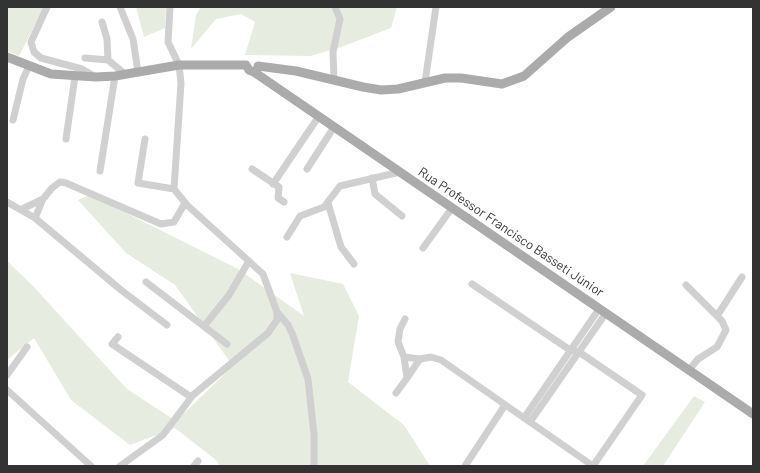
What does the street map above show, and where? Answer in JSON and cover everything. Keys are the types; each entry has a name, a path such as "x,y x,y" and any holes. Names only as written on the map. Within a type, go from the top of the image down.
{"main road":[{"path":"7,57 51,74 75,76 115,76 179,65 296,71 381,90 404,88 425,82 453,78 502,84 516,80 530,71 568,37 611,7"},
{"name":"Rua Professor Francisco Basseti Júnior","path":"253,68 334,127 753,414"}],"street":[{"path":"47,7 31,42 34,52 41,58 82,69 96,77"},
{"path":"120,7 133,39 138,72"},
{"path":"170,7 168,42 179,65 181,83 174,189 185,203 263,274 277,312 290,329 308,379 314,435 314,466"},
{"path":"334,80 333,52 340,19 335,7"},
{"path":"425,82 436,7"},
{"path":"102,22 107,38 108,60"},
{"path":"85,58 108,60 126,74"},
{"path":"13,120 23,79 30,66"},
{"path":"66,139 75,76"},
{"path":"100,170 115,76"},
{"path":"273,184 319,116"},
{"path":"307,169 334,127"},
{"path":"145,139 138,183 174,189"},
{"path":"252,169 279,187 278,198 284,202"},
{"path":"286,237 302,214 321,208 328,203 340,186 400,172"},
{"path":"372,178 375,194 402,216"},
{"path":"36,218 43,199 52,188 60,182 66,183 161,224 174,222 185,203"},
{"path":"22,209 43,199"},
{"path":"7,202 36,218 121,290 167,325"},
{"path":"328,203 341,247 354,264"},
{"path":"423,248 452,208"},
{"path":"205,325 229,295 249,261"},
{"path":"717,316 742,277"},
{"path":"146,282 205,325 227,344"},
{"path":"404,357 420,359 431,357 441,360 593,466 642,395 579,352 570,350 472,284"},
{"path":"686,285 725,325 725,336 717,347 698,359 689,370"},
{"path":"524,418 570,350 602,311"},
{"path":"530,422 579,352 602,311"},
{"path":"120,466 163,435 191,397 268,333 277,320 277,312"},
{"path":"406,318 398,336 399,346 404,357 406,378"},
{"path":"118,337 112,344 191,397"},
{"path":"7,375 27,347"},
{"path":"396,393 420,359"},
{"path":"7,390 91,466"},
{"path":"465,466 505,405"}],"shaded area":[{"path":"7,7 44,7 19,56 7,51"},
{"path":"136,7 166,7 165,28 144,37"},
{"path":"201,7 397,7 391,28 341,47 310,56 245,55 255,22 241,14 216,19 191,49 196,15"},
{"path":"90,195 238,269 304,316 290,273 343,284 359,316 348,382 404,425 430,466 220,466 216,460 175,428 130,445 71,400 34,338 7,360 7,261 33,286 127,389 176,421 233,366 175,285 126,253 78,200"},
{"path":"694,396 705,402 663,466 643,466"}]}
